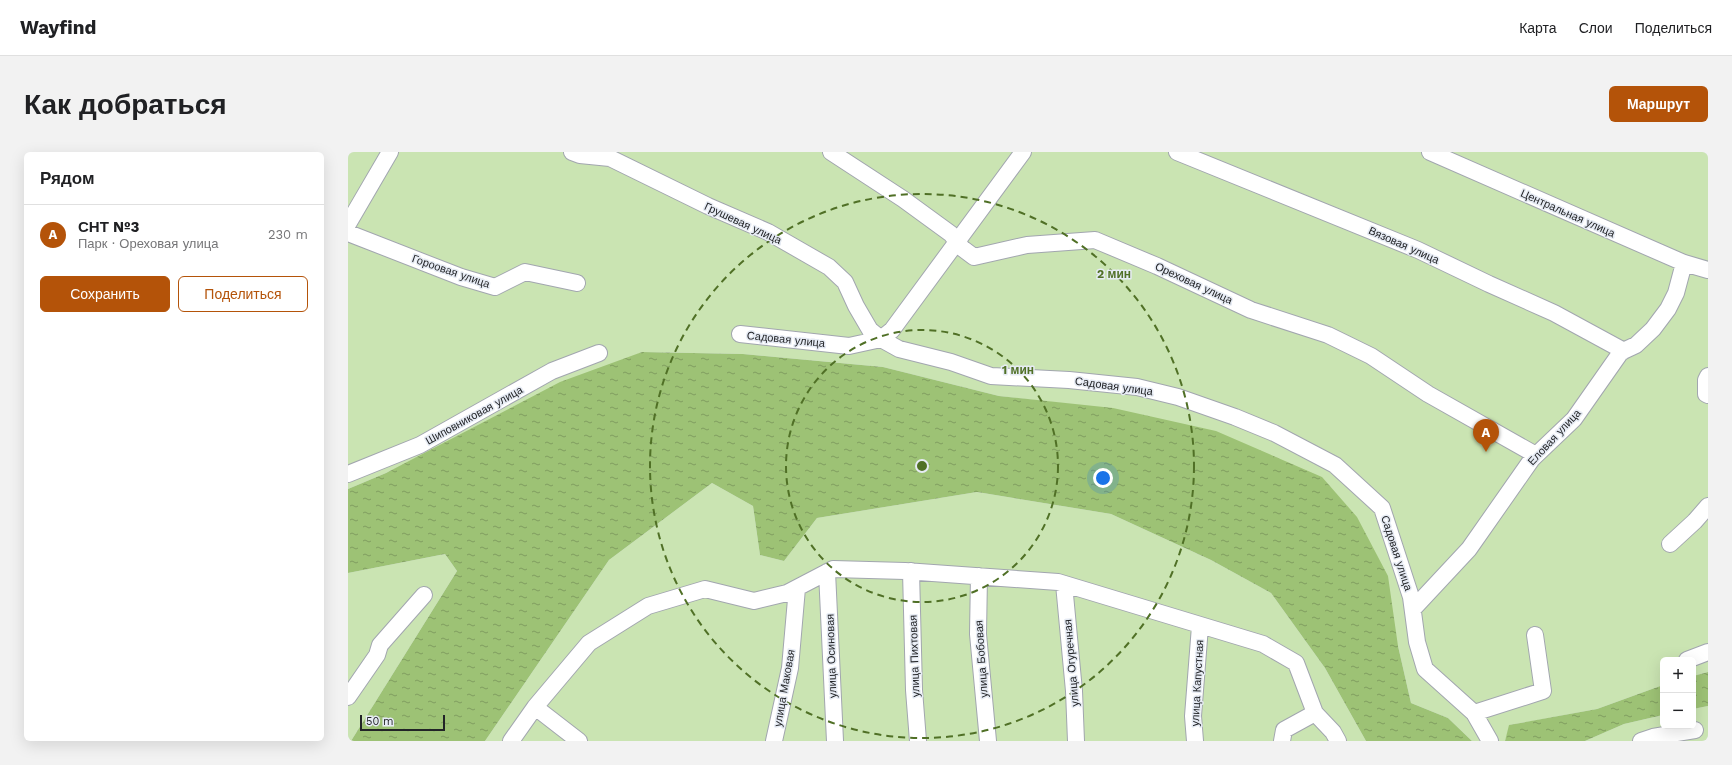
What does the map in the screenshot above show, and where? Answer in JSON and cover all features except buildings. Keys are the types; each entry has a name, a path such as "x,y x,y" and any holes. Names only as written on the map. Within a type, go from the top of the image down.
{"street":[{"path":"348,224 390,152"},
{"name":"Грушевая улица","path":"572,152 580,155 610,158 708,206 768,232 829,267 845,282 856,306 870,330 880,339"},
{"name":"Ореховая улица","path":"831,152 903,199 952,234 962,248 974,257 1027,245 1095,240 1157,266 1251,310 1328,335 1371,356 1428,394 1536,455"},
{"name":"Вязовая улица","path":"1177,152 1418,250 1554,313 1624,351"},
{"name":"Центральная улица","path":"1430,152 1684,263 1708,270"},
{"path":"880,339 892,330 957,241 1015,155"},
{"name":"Гороовая улица","path":"348,233 461,277 495,286 525,272 577,283"},
{"name":"Еловая улица","path":"1413,609 1469,549 1506,499 1532,459 1574,419 1621,352 1636,345 1653,329 1668,309 1676,294 1684,263"},
{"name":"Садовая улица","path":"740,334 849,346 880,339 899,349 951,362 991,376 1069,380 1137,387 1178,397 1235,417 1274,433 1335,465 1382,508 1400,558 1411,597 1417,642 1425,669 1474,713 1490,741"},
{"name":"Шиповниковая улица","path":"348,474 420,445 552,371 599,353"},
{"path":"1708,376 1706,380 1706,394 1708,396"},
{"path":"1670,544 1695,521 1708,506"},
{"path":"511,741 535,707 589,643 648,606 705,589 754,601 787,593 833,569 911,571 1058,582 1263,644 1296,663 1315,713 1333,732 1338,741"},
{"name":"улица Пихтовая","path":"911,571 914,690 918,741"},
{"name":"улица Осиновая","path":"827,572 835,741"},
{"name":"улица Бобовая","path":"979,576 978,634 988,741"},
{"name":"улица Огуречная","path":"1064,584 1074,691 1076,741"},
{"name":"улица Маковая","path":"774,741 790,668 797,588"},
{"path":"348,697 377,655 380,645 424,595"},
{"name":"улица Капустная","path":"1195,741 1193,716 1200,626"},
{"path":"1474,713 1543,690 1535,635"},
{"path":"1695,657 1708,652"},
{"path":"535,707 580,741"},
{"path":"1282,741 1284,730 1315,713"},
{"path":"1641,741 1653,737 1695,730"}],"shaded area":[{"path":"348,152 1708,152 1708,672 1696,675 1696,657 1660,657 1660,686 1597,709 1510,725 1505,741 1472,741 1448,718 1411,703 1398,646 1113,409 999,396 883,367 743,354 642,352 386,473 348,489"},
{"path":"712,483 753,506 760,555 784,561 817,518 977,492 1111,514 1211,560 1271,593 1325,668 1366,741 485,741 609,560"},
{"path":"445,554 457,571 351,741 348,741 348,573"},
{"path":"1708,706 1708,741 1585,741 1624,724 1660,716 1660,729 1696,729 1696,708"}],"water":[{"path":"642,352 743,354 883,367 999,396 1113,408 1216,431 1322,477 1357,517 1388,576 1398,646 1411,703 1448,718 1472,741 1366,741 1325,668 1271,593 1211,560 1111,514 977,492 817,518 784,561 760,555 753,506 712,483 609,560 485,741 351,741 457,571 445,554 348,573 348,489 386,473 560,382"},
{"path":"1708,672 1708,706 1696,708 1696,693 1696,675"},
{"path":"1660,686 1660,716 1624,724 1585,741 1505,741 1509,725 1597,709"}],"place":[{"name":"СНТ №3","path":"1486,452"}]}
